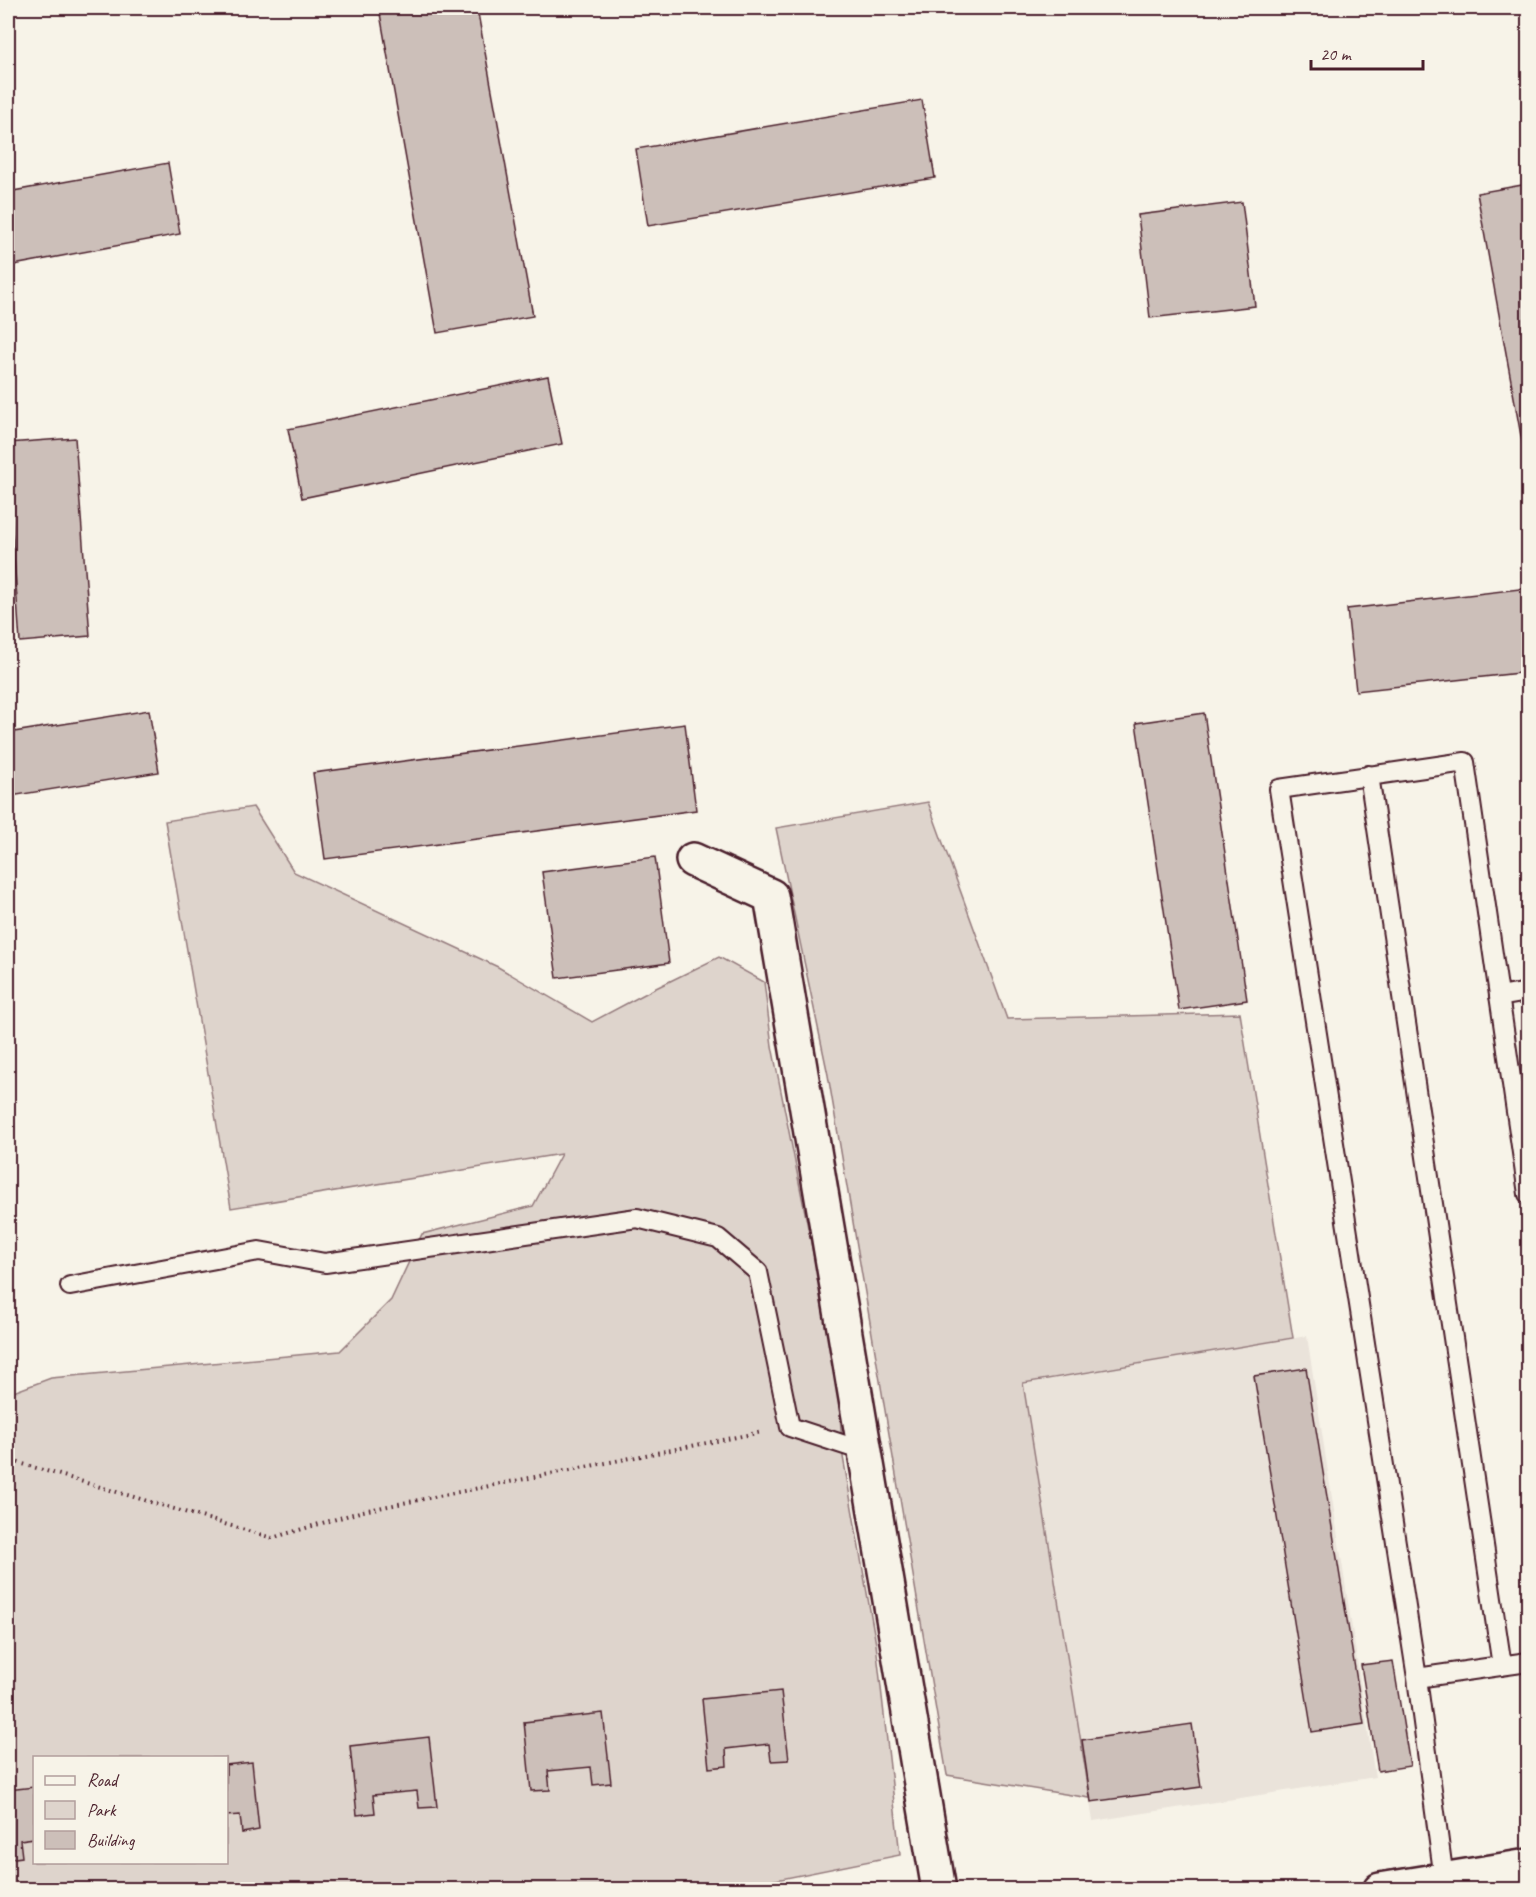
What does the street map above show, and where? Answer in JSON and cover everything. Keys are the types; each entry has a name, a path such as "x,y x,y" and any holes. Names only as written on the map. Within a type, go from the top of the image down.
{"street":[{"path":"693,860 771,896 939,1890"},
{"path":"1380,1890 1528,1866"}],"lane":[{"path":"1444,1880 1418,1678 1279,789 1464,762 1528,1194"},
{"path":"1369,776 1502,1666"},
{"path":"1499,997 1528,992"},
{"path":"70,1286 259,1251 325,1263 637,1218 718,1238 758,1272 789,1427 866,1452"},
{"path":"1418,1678 1528,1662"}],"path":[{"path":"8,1456 16,1462 272,1538 363,1511 789,1427"}],"shaded area":[{"path":"1307,1336 1375,1777 1093,1821 1023,1383"}],"green space":[{"path":"928,802 1007,1019 1240,1013 1293,1338 1023,1383 1090,1798 947,1775 828,1075 776,828"},
{"path":"253,807 294,872 498,967 592,1022 719,957 764,982 772,1046 837,1374 843,1457 876,1644 900,1855 727,1890 8,1890 8,1394 51,1378 340,1351 391,1300 422,1234 533,1206 561,1154 231,1208 165,821"}],"building":[{"path":"379,8 477,8 533,316 437,333"},
{"path":"922,100 935,178 648,226 636,149"},
{"path":"168,163 180,234 8,266 8,192"},
{"path":"1528,184 1528,446 1523,447 1477,193"},
{"path":"1242,202 1255,306 1150,318 1138,215"},
{"path":"548,376 562,444 302,498 288,429"},
{"path":"75,438 90,636 20,642 8,443"},
{"path":"1528,588 1528,672 1356,691 1347,609"},
{"path":"149,710 159,772 11,796 8,777 8,733"},
{"path":"1204,713 1247,1000 1179,1010 1136,723"},
{"path":"685,724 696,810 325,859 313,773"},
{"path":"655,857 669,963 557,978 542,872"},
{"path":"1306,1368 1364,1724 1312,1732 1254,1376"},
{"path":"1393,1661 1410,1766 1378,1771 1361,1665"},
{"path":"781,1691 789,1760 771,1761 769,1744 726,1749 727,1766 709,1768 702,1699"},
{"path":"603,1713 611,1783 593,1785 591,1767 548,1771 550,1790 531,1791 524,1722"},
{"path":"1192,1724 1201,1787 1091,1802 1082,1740"},
{"path":"429,1737 437,1807 419,1808 417,1791 373,1795 375,1813 357,1815 350,1746"},
{"path":"252,1762 259,1830 242,1833 240,1815 228,1816 228,1765"},
{"path":"33,1787 33,1838 20,1840 22,1857 8,1859 8,1790"}]}
